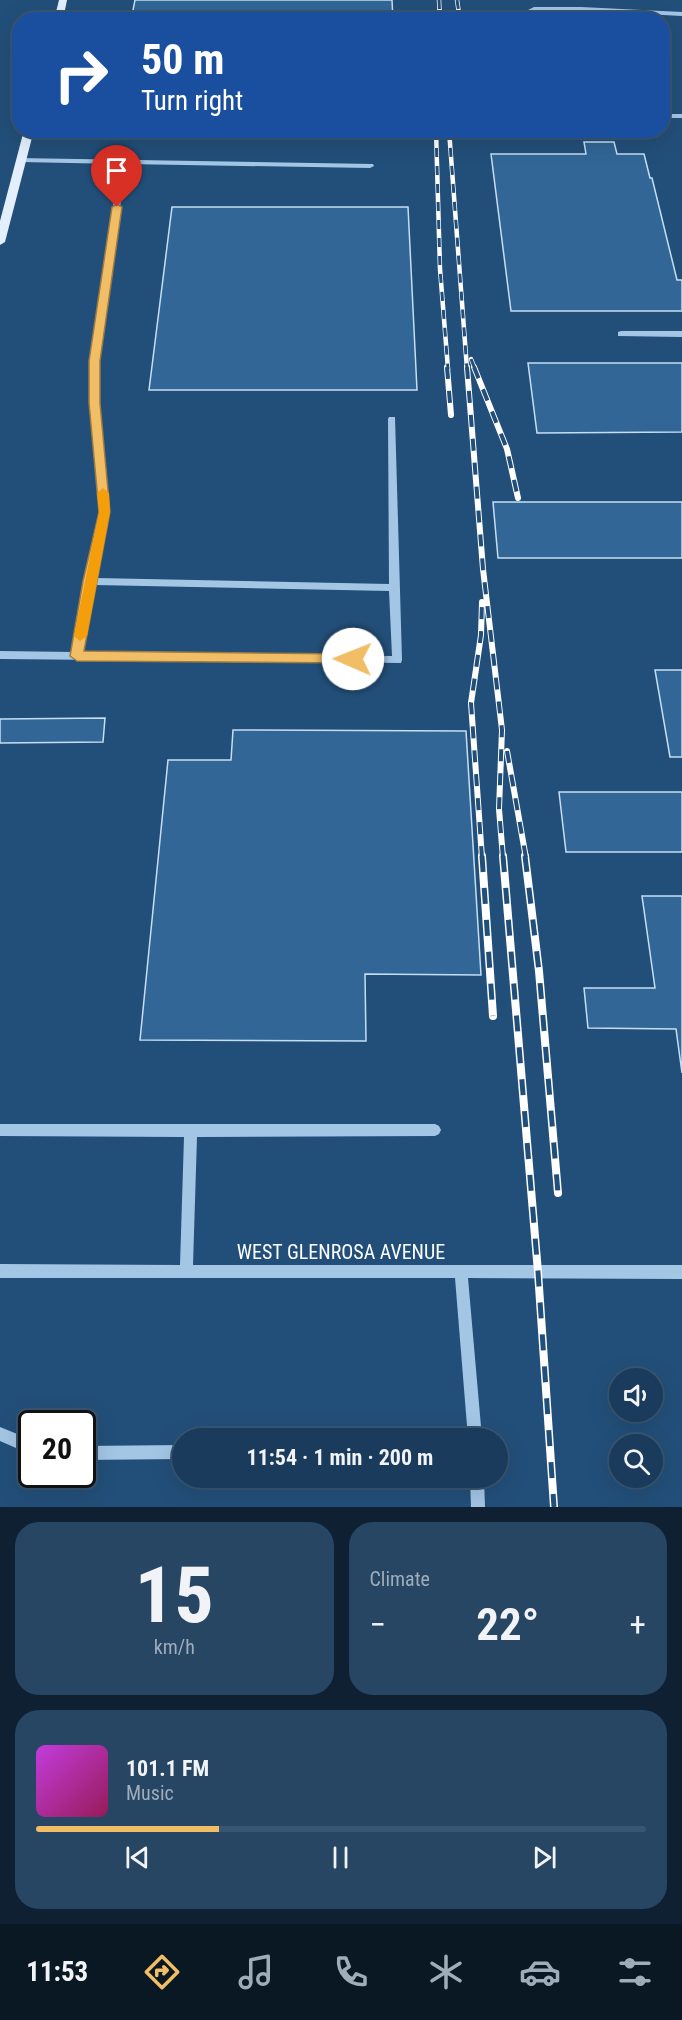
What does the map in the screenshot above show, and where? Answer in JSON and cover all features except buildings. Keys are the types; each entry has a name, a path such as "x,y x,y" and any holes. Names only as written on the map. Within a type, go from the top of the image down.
{"main road":[{"path":"0,242 27,138"}],"street":[{"path":"528,12 534,9 581,9 642,12"},
{"path":"21,160 370,166"},
{"path":"77,656 89,581 105,512 94,403 94,361 123,163"},
{"path":"621,334 682,334"},
{"path":"0,655 397,660 393,588 392,419"},
{"path":"89,581 393,588"},
{"path":"0,1130 435,1130"},
{"path":"186,1271 191,1131"},
{"name":"WEST GLENROSA AVENUE","path":"0,1270 682,1272"},
{"path":"461,1272 474,1428"},
{"path":"0,1434 18,1442"},
{"path":"96,1453 172,1452"},
{"path":"477,1488 478,1507"}],"railway":[{"path":"439,0 440,12"},
{"path":"457,0 459,12"},
{"path":"436,138 440,269 448,369"},
{"path":"450,138 467,369"},
{"path":"471,359 475,369"},
{"path":"447,367 451,415"},
{"path":"467,367 483,569 502,730 499,809 503,858"},
{"path":"474,367 507,449 518,498"},
{"path":"482,602 481,635 471,703 482,858"},
{"path":"507,751 526,858"},
{"path":"482,856 493,1016"},
{"path":"503,856 538,1272 554,1507"},
{"path":"525,856 539,971 558,1193"}],"slow traffic":[{"path":"80,636 89,581 105,512 103,493"}],"route":[{"path":"117,207 94,361 94,403 105,512 89,581 77,656 353,659"}]}
